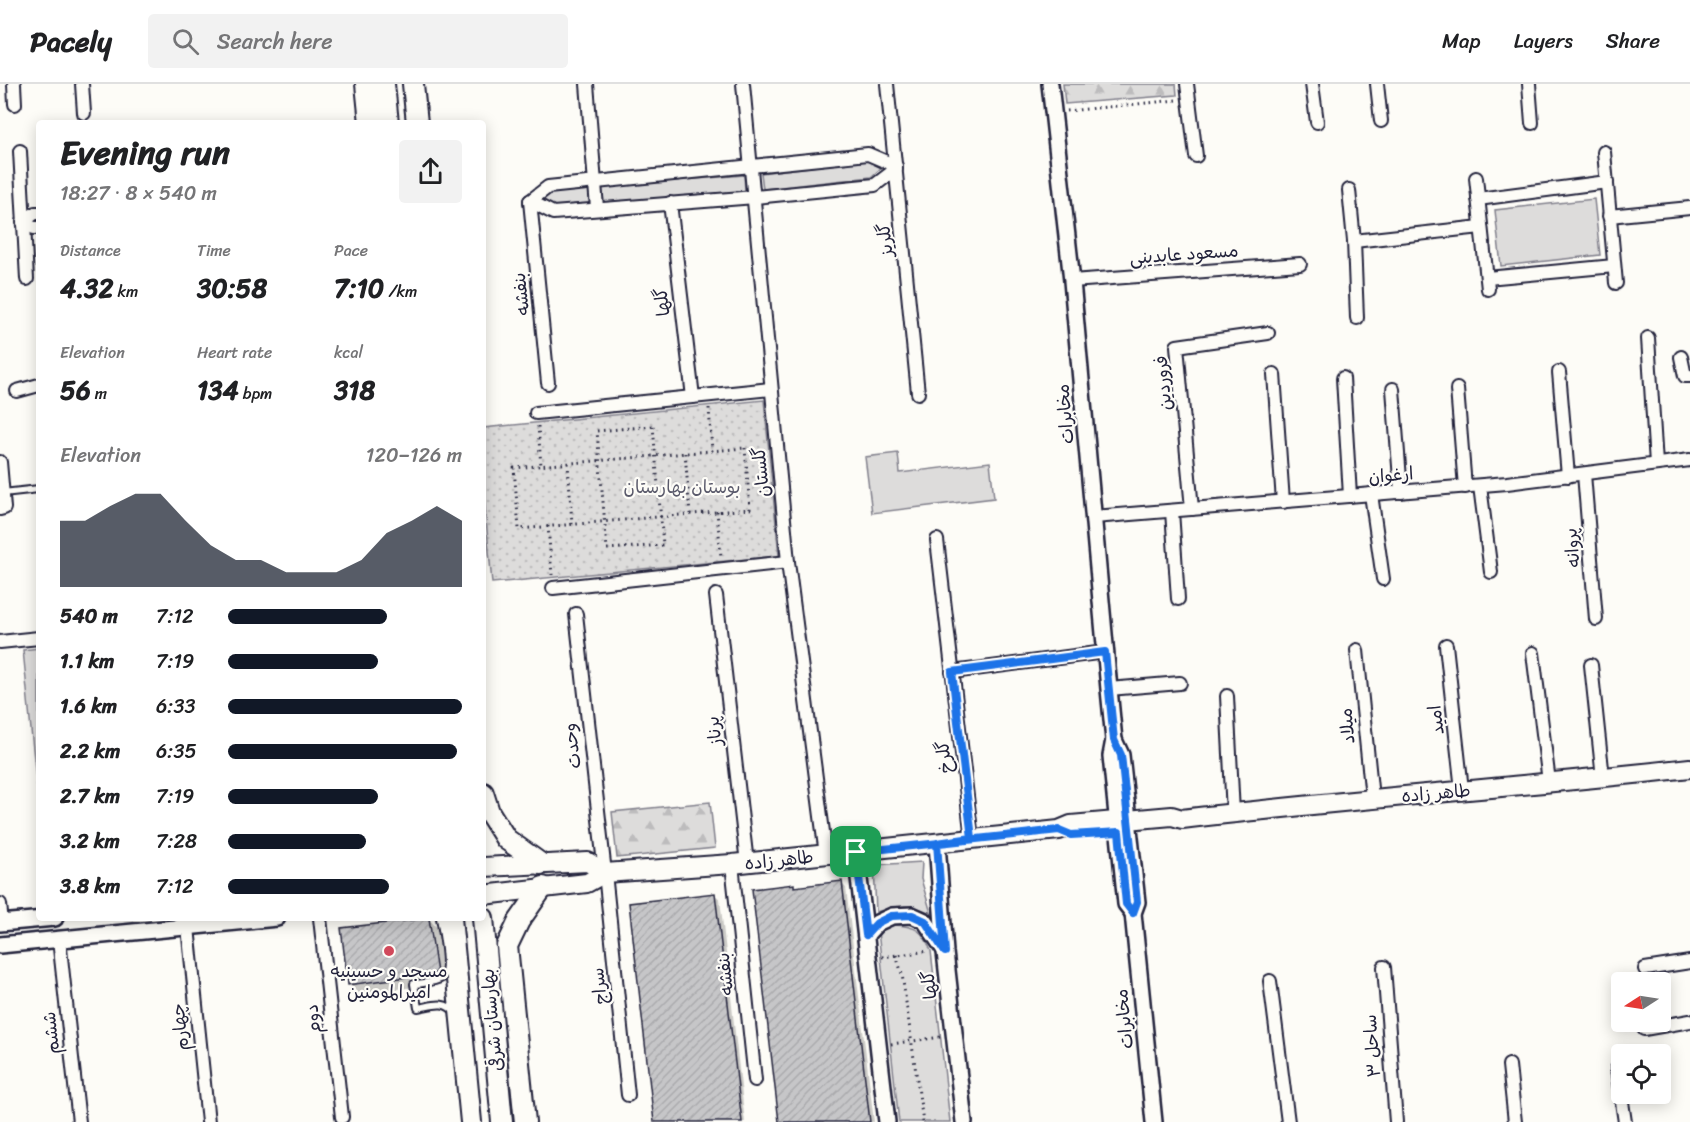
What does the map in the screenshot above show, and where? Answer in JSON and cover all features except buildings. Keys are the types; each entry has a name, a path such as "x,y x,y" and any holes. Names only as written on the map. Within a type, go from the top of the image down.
{"main road":[{"path":"366,84 370,120"},
{"path":"384,84 388,120"},
{"path":"413,84 417,120"},
{"name":"طاهر زاده","path":"486,895 587,883 605,873 826,855 1059,830 1071,835 1123,826 1174,826 1182,819 1233,813 1690,768"},
{"path":"486,802 489,812 506,839 542,864"},
{"name":"طاهر زاده","path":"486,867 588,862 605,873"},
{"path":"525,1122 507,945 519,921 543,887"},
{"name":"بهارستان شرقی","path":"451,921 471,1122"},
{"name":"بهارستان شرقی","path":"483,921 502,1122"}],"street":[{"path":"14,84 15,104"},
{"path":"82,84 84,113"},
{"path":"586,84 597,208"},
{"name":"گلستان","path":"743,84 788,562 826,855"},
{"name":"گلریز","path":"887,84 918,393"},
{"name":"مخابرات","path":"1050,84 1072,281 1108,689 1114,740 1121,755 1126,904 1133,913 1154,1122"},
{"path":"1187,84 1196,156"},
{"path":"1312,84 1317,122"},
{"path":"1377,84 1381,121"},
{"path":"1529,84 1532,123"},
{"path":"20,151 27,279"},
{"path":"1604,152 1616,283"},
{"path":"868,154 896,167 875,185 755,197 553,213 530,201 548,187 752,167 868,154"},
{"path":"1476,178 1487,284 1614,266"},
{"path":"1478,199 1606,182"},
{"path":"1350,190 1357,318"},
{"name":"بنفشه","path":"530,201 548,383"},
{"name":"گلها","path":"670,203 693,397"},
{"path":"1609,216 1690,208"},
{"path":"23,222 36,213"},
{"path":"23,222 36,228"},
{"path":"1354,242 1481,226"},
{"name":"مسعود عابدینی","path":"1072,281 1300,264"},
{"name":"فروردین","path":"1192,509 1177,346 1268,333"},
{"path":"1648,338 1656,464"},
{"path":"1681,357 1685,376 1690,376"},
{"path":"1559,372 1568,476"},
{"path":"1274,374 1283,502"},
{"path":"1344,378 1350,496"},
{"path":"17,391 36,386"},
{"path":"1393,388 1401,492"},
{"path":"537,418 771,389"},
{"path":"1457,389 1465,487"},
{"name":"ارغوان","path":"1094,517 1480,486 1690,460"},
{"path":"0,462 4,508 0,509"},
{"name":"پروانه","path":"1584,474 1596,619"},
{"path":"1480,486 1491,572"},
{"path":"1371,494 1383,579"},
{"path":"1172,511 1178,599"},
{"name":"گلرخ","path":"937,540 972,838"},
{"path":"553,583 788,562"},
{"name":"پرناز","path":"716,595 739,863"},
{"name":"وحدت","path":"576,614 605,873"},
{"path":"0,642 36,638"},
{"name":"امید","path":"1446,645 1462,790"},
{"name":"میلاد","path":"1357,650 1372,798"},
{"path":"952,672 1105,652"},
{"path":"1533,653 1549,782"},
{"path":"1591,665 1603,778"},
{"path":"1108,689 1180,683"},
{"path":"1227,696 1233,813"},
{"name":"گلها","path":"937,843 938,951 964,1122"},
{"path":"856,852 886,1122"},
{"name":"بنفشه","path":"739,863 754,1080"},
{"name":"سراج","path":"605,873 628,1095"},
{"path":"0,904 1,923 36,920"},
{"path":"866,935 877,923 891,916 912,915 925,921 938,951"},
{"path":"0,945 247,921"},
{"name":"دوم","path":"320,921 342,1117"},
{"name":"چهارم","path":"188,927 208,1122"},
{"name":"ششم","path":"59,939 79,1122"},
{"path":"1646,969 1690,962"},
{"name":"ساحل ۳","path":"1384,967 1396,1122"},
{"path":"1270,981 1288,1122"},
{"path":"1671,1024 1690,1021"},
{"path":"1509,1065 1515,1122"},
{"path":"1622,1104 1625,1122"}],"lane":[{"path":"3,493 36,489"},
{"path":"440,921 446,966 440,980 414,984 417,1008 444,1004 461,1024"}],"path":[{"path":"1054,113 1189,99"},
{"path":"709,406 712,451"},
{"path":"537,418 541,466"},
{"path":"653,426 663,545 607,549 599,461 597,431 653,426"},
{"path":"745,448 750,508 519,528 514,468 712,451 745,448"},
{"path":"685,453 690,514"},
{"path":"568,463 572,524"},
{"path":"717,511 722,569"},
{"path":"548,526 553,583"},
{"path":"881,957 938,951"},
{"path":"896,955 902,974 923,1122"},
{"path":"891,1044 940,1037"}],"green space":[{"path":"1063,84 1176,84 1177,95 1065,104"},
{"path":"867,160 881,168 871,177 763,189 761,173"},
{"path":"744,175 745,191 604,203 602,187"},
{"path":"589,188 590,204 553,207 543,201 550,192"},
{"path":"1594,199 1600,255 1501,266 1495,210"},
{"name":"بوستان بهارستان","path":"764,400 779,556 492,583 486,519 486,428"},
{"path":"898,453 900,473 990,462 994,498 872,513 865,457"},
{"path":"36,648 36,779 23,650"},
{"path":"710,802 715,848 617,858 612,812"},
{"path":"922,862 921,879 931,913 904,906 876,912 874,865"},
{"path":"894,925 918,930 931,951 950,1122 899,1122 878,931"}],"place":[{"name":"مسجد و حسینیه امیرالمومنین","path":"389,951"}],"route":[{"path":"856,852 866,935 877,923 891,916 912,915 925,921 945,952 937,843 972,838 952,672 1105,652 1114,740 1121,755 1137,902 1133,913 1126,904 1119,832 1071,835 1059,830 972,838 856,852"}]}
